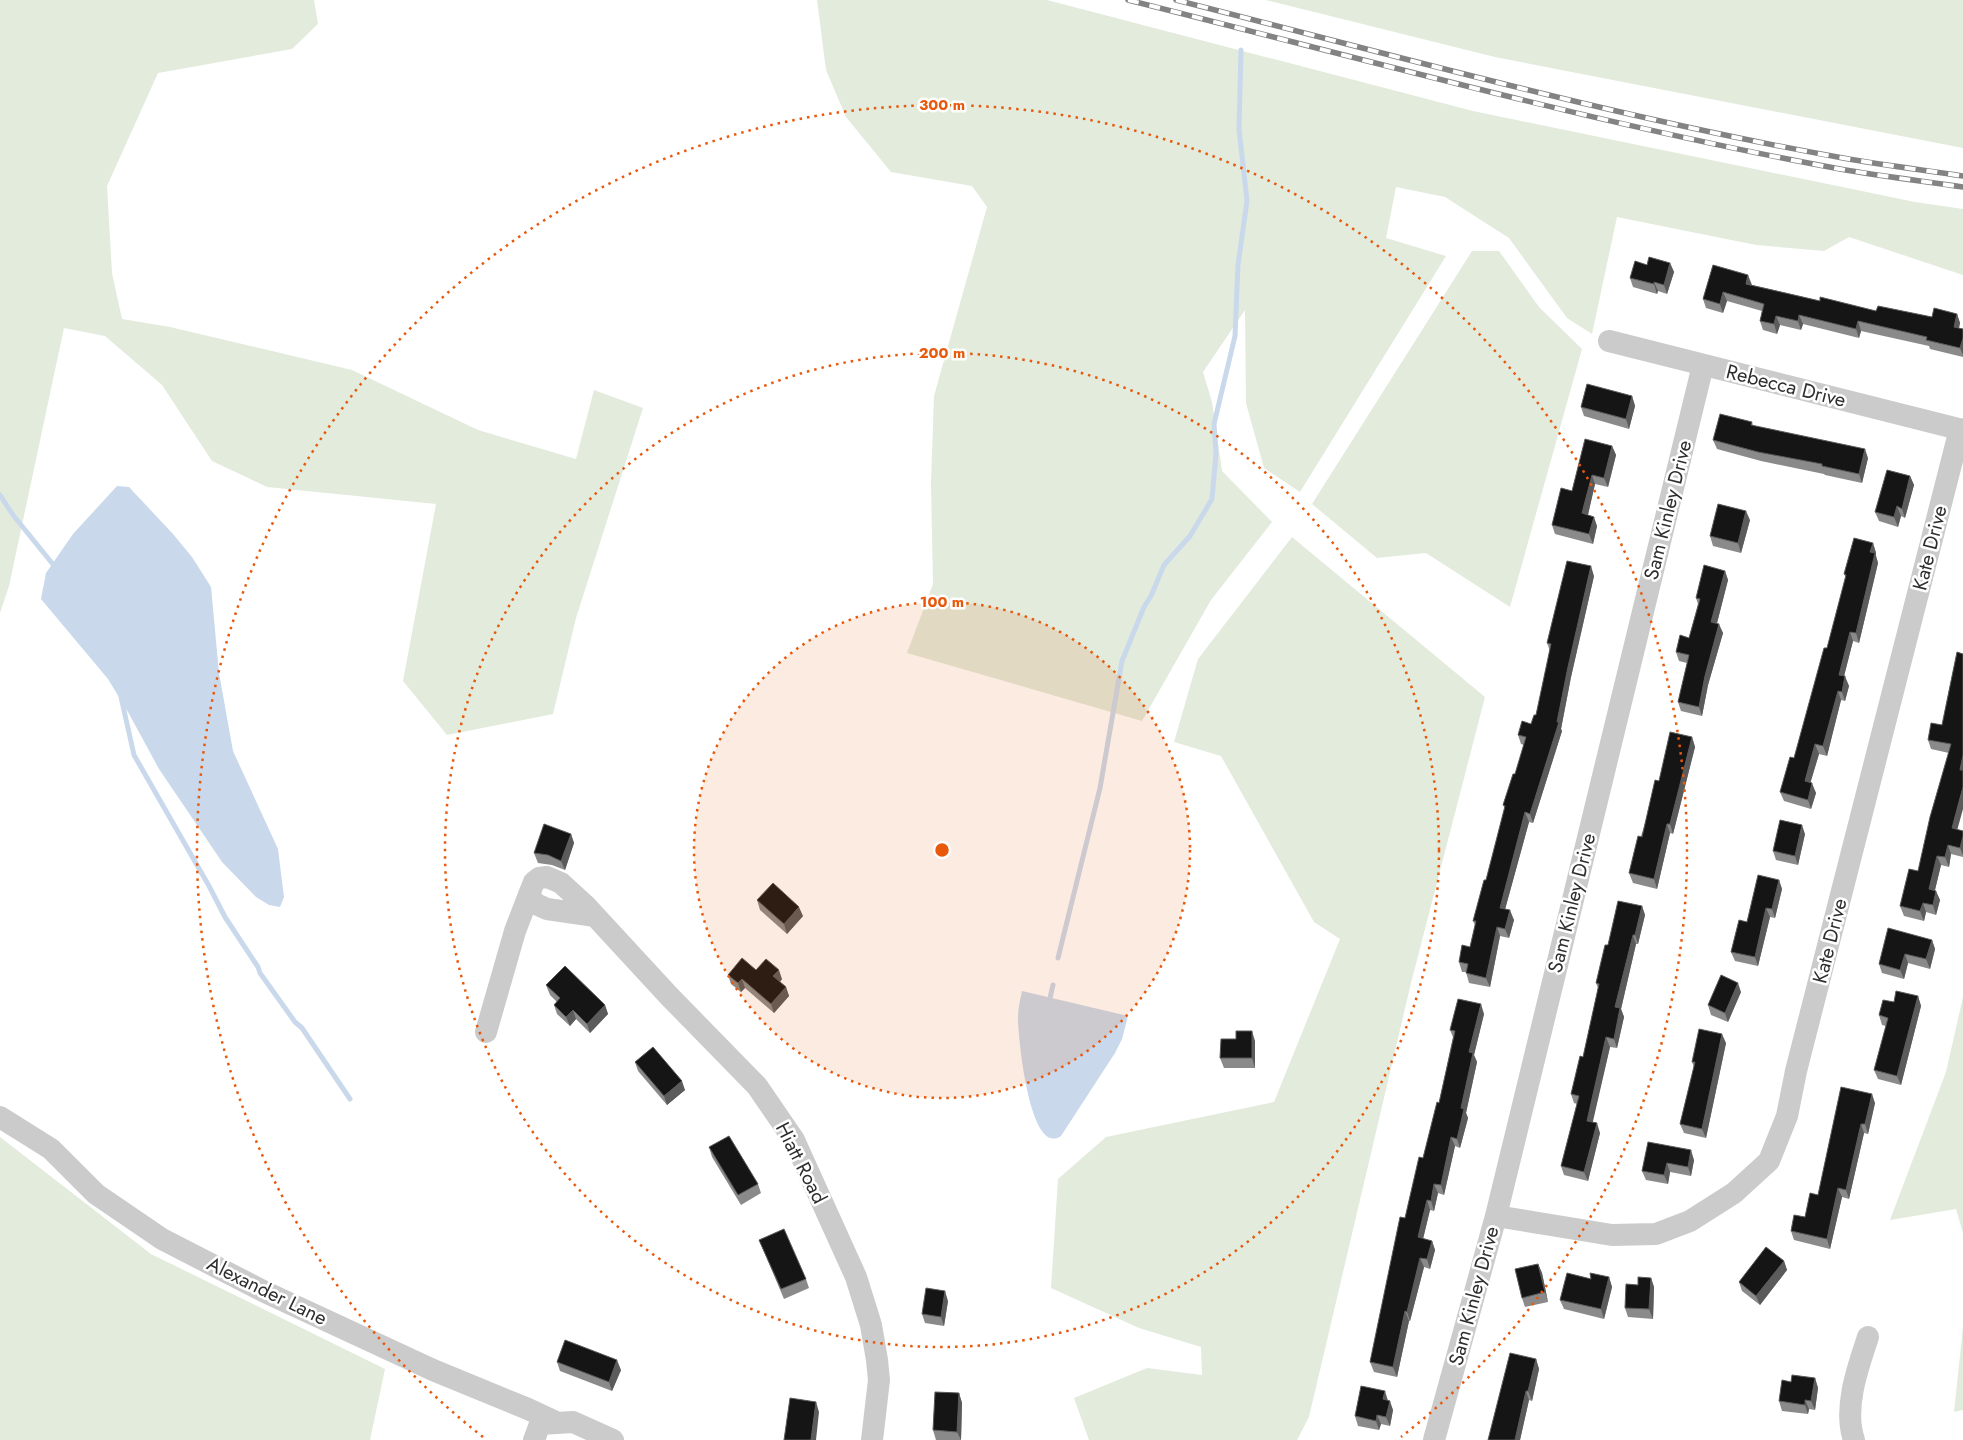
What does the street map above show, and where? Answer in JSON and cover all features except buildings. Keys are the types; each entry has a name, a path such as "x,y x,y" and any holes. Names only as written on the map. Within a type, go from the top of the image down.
{"street":[{"name":"Rebecca Drive","path":"1609,341 1962,430"},
{"name":"Sam Kinley Drive","path":"1434,1440 1496,1216 1703,365"},
{"name":"Kate Drive","path":"1496,1216 1612,1235 1656,1234 1690,1221 1734,1193 1770,1162 1787,1116 1796,1071 1962,430"},
{"name":"Hiatt Road","path":"486,1032 515,932 530,892 536,880 542,877 551,878 571,891 596,916 669,996 757,1086 794,1140 856,1277 872,1325 878,1360 879,1380 872,1440"},
{"name":"Alexander Lane","path":"0,1117 50,1149 96,1194 162,1239 265,1292 433,1370 528,1408 558,1423"},
{"path":"1854,1440 1851,1415 1853,1384 1868,1337"},
{"path":"534,1440 540,1424 573,1422 613,1440"}],"green space":[{"path":"0,0 314,0 318,24 292,49 158,73 107,186 112,273 122,319 170,327 352,370 478,430 576,459 594,390 643,408 576,618 553,714 447,735 403,681 436,504 267,487 212,461 162,385 105,336 64,328 9,586 0,613"},
{"path":"817,0 1047,0 1473,111 1915,202 1963,209 1963,275 1849,237 1824,251 1756,245 1617,217 1592,334 1567,318 1509,238 1445,197 1396,187 1386,238 1446,256 1300,492 1264,468 1246,403 1245,310 1203,372 1212,402 1222,471 1272,522 1211,600 1142,721 907,653 933,584 931,483 934,396 987,207 972,186 891,172 846,117 826,70"},
{"path":"1266,0 1963,0 1963,148 1495,57"},
{"path":"1472,251 1499,251 1539,307 1582,349 1510,607 1426,553 1377,558 1312,504"},
{"path":"1292,537 1485,697 1411,983 1309,1417 1297,1440 1089,1440 1074,1398 1147,1368 1202,1375 1201,1347 1139,1328 1051,1288 1058,1179 1106,1137 1274,1102 1340,939 1314,922 1221,756 1174,742 1198,659"},
{"path":"1963,997 1963,1233 1956,1209 1890,1220 1946,1072"},
{"path":"0,1137 151,1254 385,1369 370,1440 0,1440"},
{"path":"1963,1327 1963,1410 1954,1412"}],"water":[{"path":"117,486 129,487 173,534 192,557 211,587 219,673 233,751 278,849 284,897 280,907 269,905 256,897 222,862 159,769 108,679 41,599 46,573 73,534"},
{"path":"1022,991 1128,1016 1122,1039 1115,1053 1061,1136 1050,1138 1041,1129 1033,1113 1020,1046 1018,1011"}],"waterway":[{"path":"1058,958 1100,788 1122,661 1164,565 1190,536 1212,499 1216,453 1214,424 1235,336 1238,265 1247,201 1239,129 1241,50"},
{"path":"0,495 13,515 56,568"},
{"path":"121,697 134,755 225,917 260,973 295,1022 302,1028 350,1099"},
{"path":"1050,998 1053,985"}],"railway":[{"path":"1128,0 1571,112 1750,152 1840,169 1963,187"},
{"path":"1176,0 1508,85 1675,124 1843,158 1963,176"}]}
